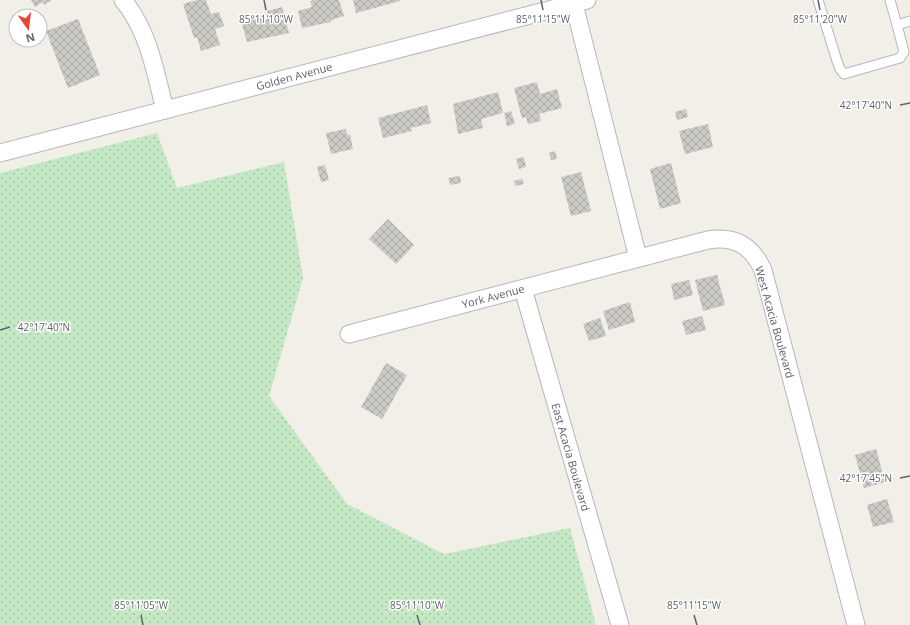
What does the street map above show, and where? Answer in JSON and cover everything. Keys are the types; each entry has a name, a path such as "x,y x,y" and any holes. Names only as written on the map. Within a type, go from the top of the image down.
{"street":[{"path":"123,0 136,18 144,35 165,110"},
{"path":"580,2 638,258"},
{"name":"Golden Avenue","path":"0,153 580,2"},
{"name":"West Acacia Boulevard","path":"638,258 708,240 729,239 747,248 759,262 763,270 856,625"},
{"name":"York Avenue","path":"349,334 638,258"},
{"name":"East Acacia Boulevard","path":"523,289 620,625"}],"lane":[{"path":"818,0 837,61 844,74 900,58 904,52 890,0"},
{"path":"897,25 910,21"}],"green space":[{"path":"157,133 177,188 284,162 303,278 269,396 347,504 444,554 570,528 596,625 0,625 0,173"}],"building":[{"path":"31,0 52,0 44,5 43,2 35,7"},
{"path":"197,0 206,0 211,14 219,12 224,26 215,29 220,45 201,51 197,37 194,38 183,4"},
{"path":"339,0 344,16 331,20 331,22 302,28 298,11 312,7 310,1"},
{"path":"353,0 399,0 400,1 356,13"},
{"path":"282,7 289,33 247,42 241,20 268,13 267,11"},
{"path":"78,19 100,75 68,88 48,36 48,30"},
{"path":"537,82 540,94 557,89 562,108 539,114 541,121 528,124 526,117 522,118 514,88"},
{"path":"498,92 503,113 481,119 483,128 458,134 453,104"},
{"path":"427,105 431,123 411,128 412,131 383,138 378,118"},
{"path":"686,109 688,117 677,120 675,112"},
{"path":"511,111 515,124 507,126 504,113"},
{"path":"708,124 713,147 685,154 679,131"},
{"path":"346,129 347,135 350,134 353,149 331,154 326,133"},
{"path":"555,151 557,159 551,160 549,153"},
{"path":"524,157 526,167 519,169 516,159"},
{"path":"671,163 681,203 660,209 650,169"},
{"path":"325,165 329,180 321,182 317,167"},
{"path":"581,172 591,211 571,216 561,177"},
{"path":"460,176 461,183 450,185 448,178"},
{"path":"522,179 524,184 515,186 514,181"},
{"path":"388,219 414,245 396,264 369,239"},
{"path":"717,275 725,305 703,311 695,280"},
{"path":"689,280 693,295 674,300 671,284"},
{"path":"630,302 635,322 609,330 603,311"},
{"path":"702,316 706,330 686,335 682,321"},
{"path":"600,318 606,336 589,341 583,324"},
{"path":"386,363 407,375 382,419 361,407"},
{"path":"876,449 885,482 864,488 855,455"},
{"path":"887,499 894,522 873,527 867,505"}]}
